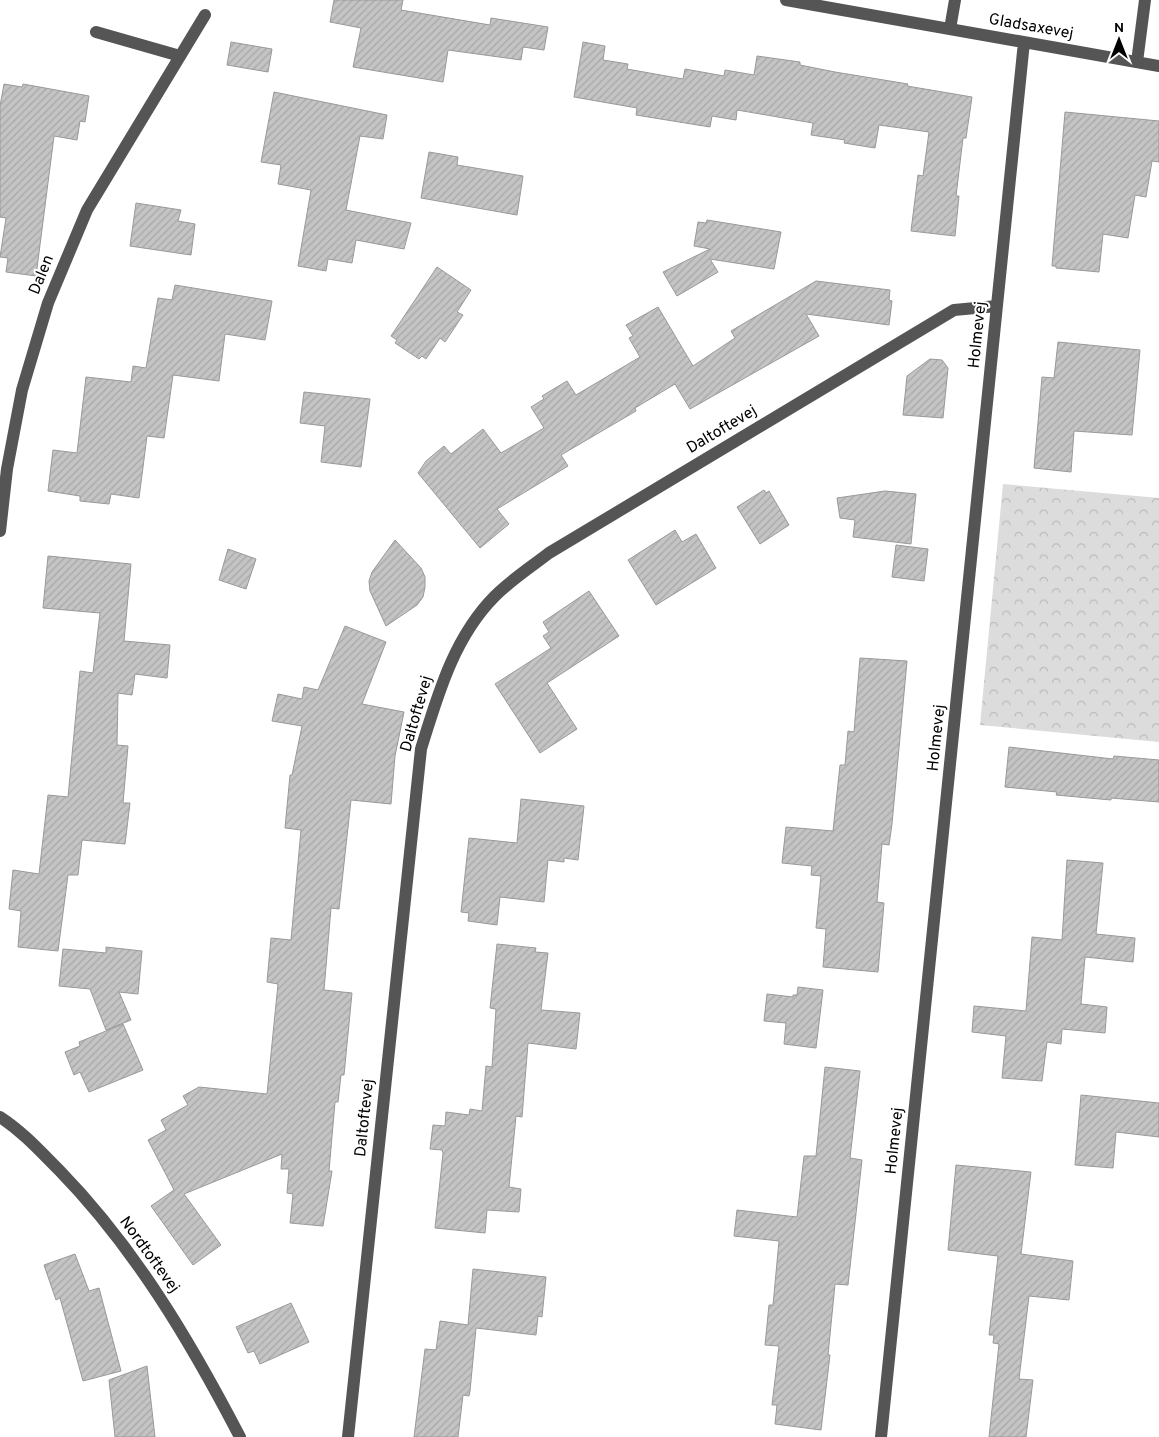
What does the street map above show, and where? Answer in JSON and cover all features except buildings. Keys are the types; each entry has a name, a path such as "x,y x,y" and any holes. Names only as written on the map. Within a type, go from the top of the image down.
{"street":[{"name":"Gladsaxevej","path":"786,0 1159,66"},
{"path":"950,29 955,0"},
{"path":"1136,62 1145,0"},
{"name":"Dalen","path":"0,531 7,469 22,390 48,303 87,210 205,15"},
{"path":"96,32 180,56"},
{"name":"Holmevej","path":"881,1437 1024,42"},
{"name":"Daltoftevej","path":"348,1437 421,749 441,684 464,636 495,596 548,553 954,310 997,306"},
{"name":"Nordtoftevej","path":"0,1117 20,1130 85,1197 144,1273 199,1357 240,1437"}],"green space":[{"path":"1003,484 1159,498 1159,742 980,725"}]}
